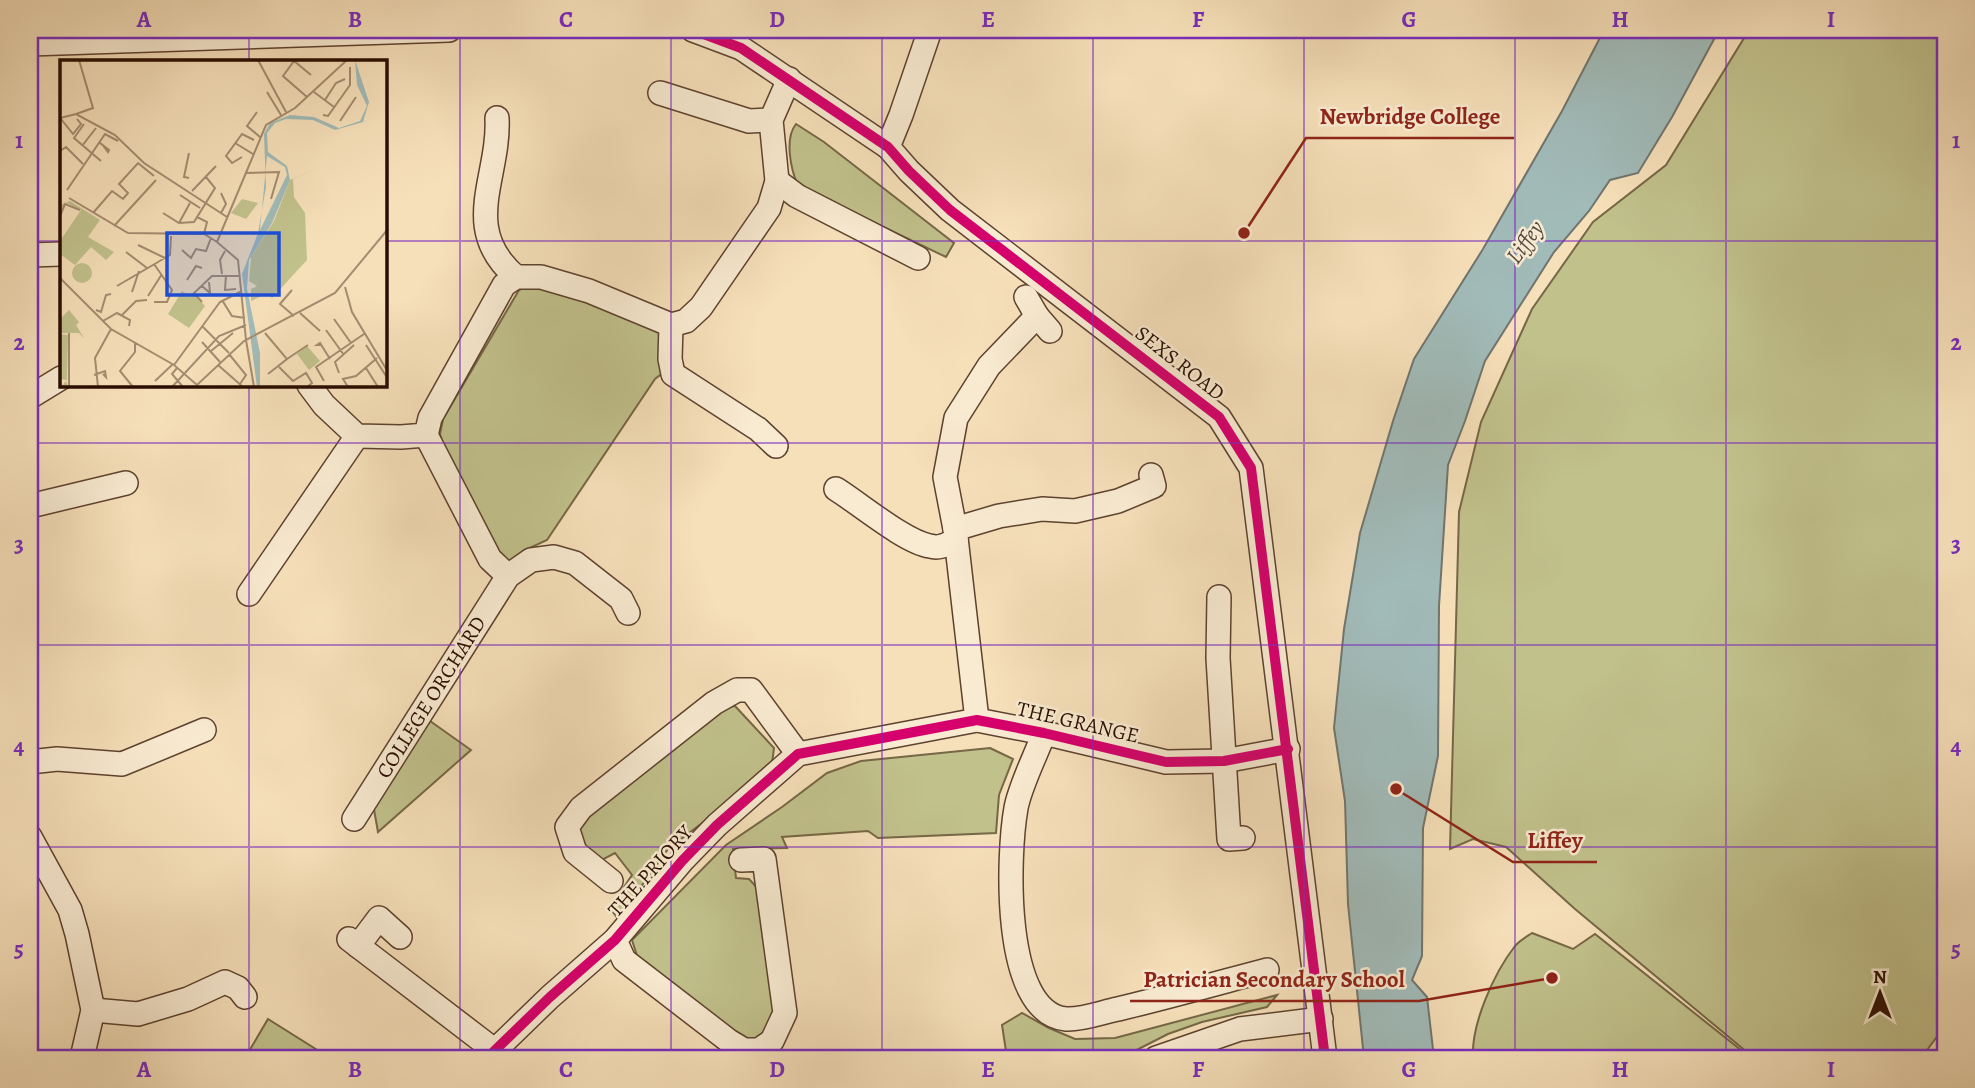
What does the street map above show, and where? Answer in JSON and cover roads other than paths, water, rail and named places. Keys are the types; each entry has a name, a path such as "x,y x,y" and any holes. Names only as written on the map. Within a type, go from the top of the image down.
{"street":[{"path":"30,44 78,52 449,30"},
{"name":"SEXS ROAD","path":"693,30 741,48 888,147 950,210 1219,417 1251,468 1325,1058"},
{"path":"888,147 930,30"},
{"path":"508,576 490,559 426,435 430,418 504,285 516,277 541,277 589,291 671,325 686,321 701,307 769,208 777,181 771,120 789,79"},
{"path":"660,93 749,121 771,120"},
{"path":"497,118 498,140 485,212 490,246 502,265 516,277"},
{"path":"777,181 797,196 918,258"},
{"path":"30,255 60,254"},
{"path":"977,720 956,534 946,477 956,418 989,366 1038,314"},
{"path":"671,325 670,359 673,374 758,429 776,446"},
{"path":"30,397 60,379"},
{"path":"310,387 324,405 357,436 426,435"},
{"path":"249,594 357,436"},
{"path":"836,489 891,515 911,540 931,547 942,547 956,534 999,516 1042,509 1075,511 1118,501 1154,486 1151,475"},
{"path":"30,506 127,483"},
{"name":"COLLEGE ORCHARD","path":"354,819 508,576 531,560 554,557 575,563 621,599 628,613"},
{"path":"1223,611 1217,658 1229,839 1243,838"},
{"name":"THE PRIORY","path":"611,881 575,852 567,827 581,808 714,703 737,690 751,690 798,754"},
{"name":"THE GRANGE","path":"859,741 977,720 1166,762 1224,761 1288,749"},
{"path":"30,762 57,758 122,764 204,730"},
{"name":"THE GRANGE","path":"1044,733 1016,805 1012,900 1017,957 1033,998 1045,1012 1066,1019 1149,1001 1231,990 1267,970"},
{"name":"THE PRIORY","path":"491,1054 615,940 682,861 718,825 798,754 859,741"},
{"path":"30,837 69,911 77,934 93,1010 82,1058"},
{"name":"THE PRIORY","path":"615,940 624,960 708,1025 744,1050 759,1050 772,1041 785,1013 765,859 741,860"},
{"path":"400,937 374,913 353,943 491,1054"},
{"path":"93,1010 138,1014 188,999 225,982 238,988 244,996"},
{"path":"1156,1058 1240,1029 1321,1019"}],"water":[{"path":"1604,30 1719,30 1638,173 1610,180 1589,211 1554,252 1485,361 1448,465 1439,606 1438,756 1423,828 1422,956 1412,980 1427,997 1434,1058 1364,1058 1348,904 1345,801 1334,728 1344,629 1360,533 1414,359 1483,249 1562,111"}],"place":[{"name":"Newbridge College","path":"1244,233"},
{"name":"Liffey","path":"1396,789"},
{"name":"Patrician Secondary School","path":"1552,978"}]}
